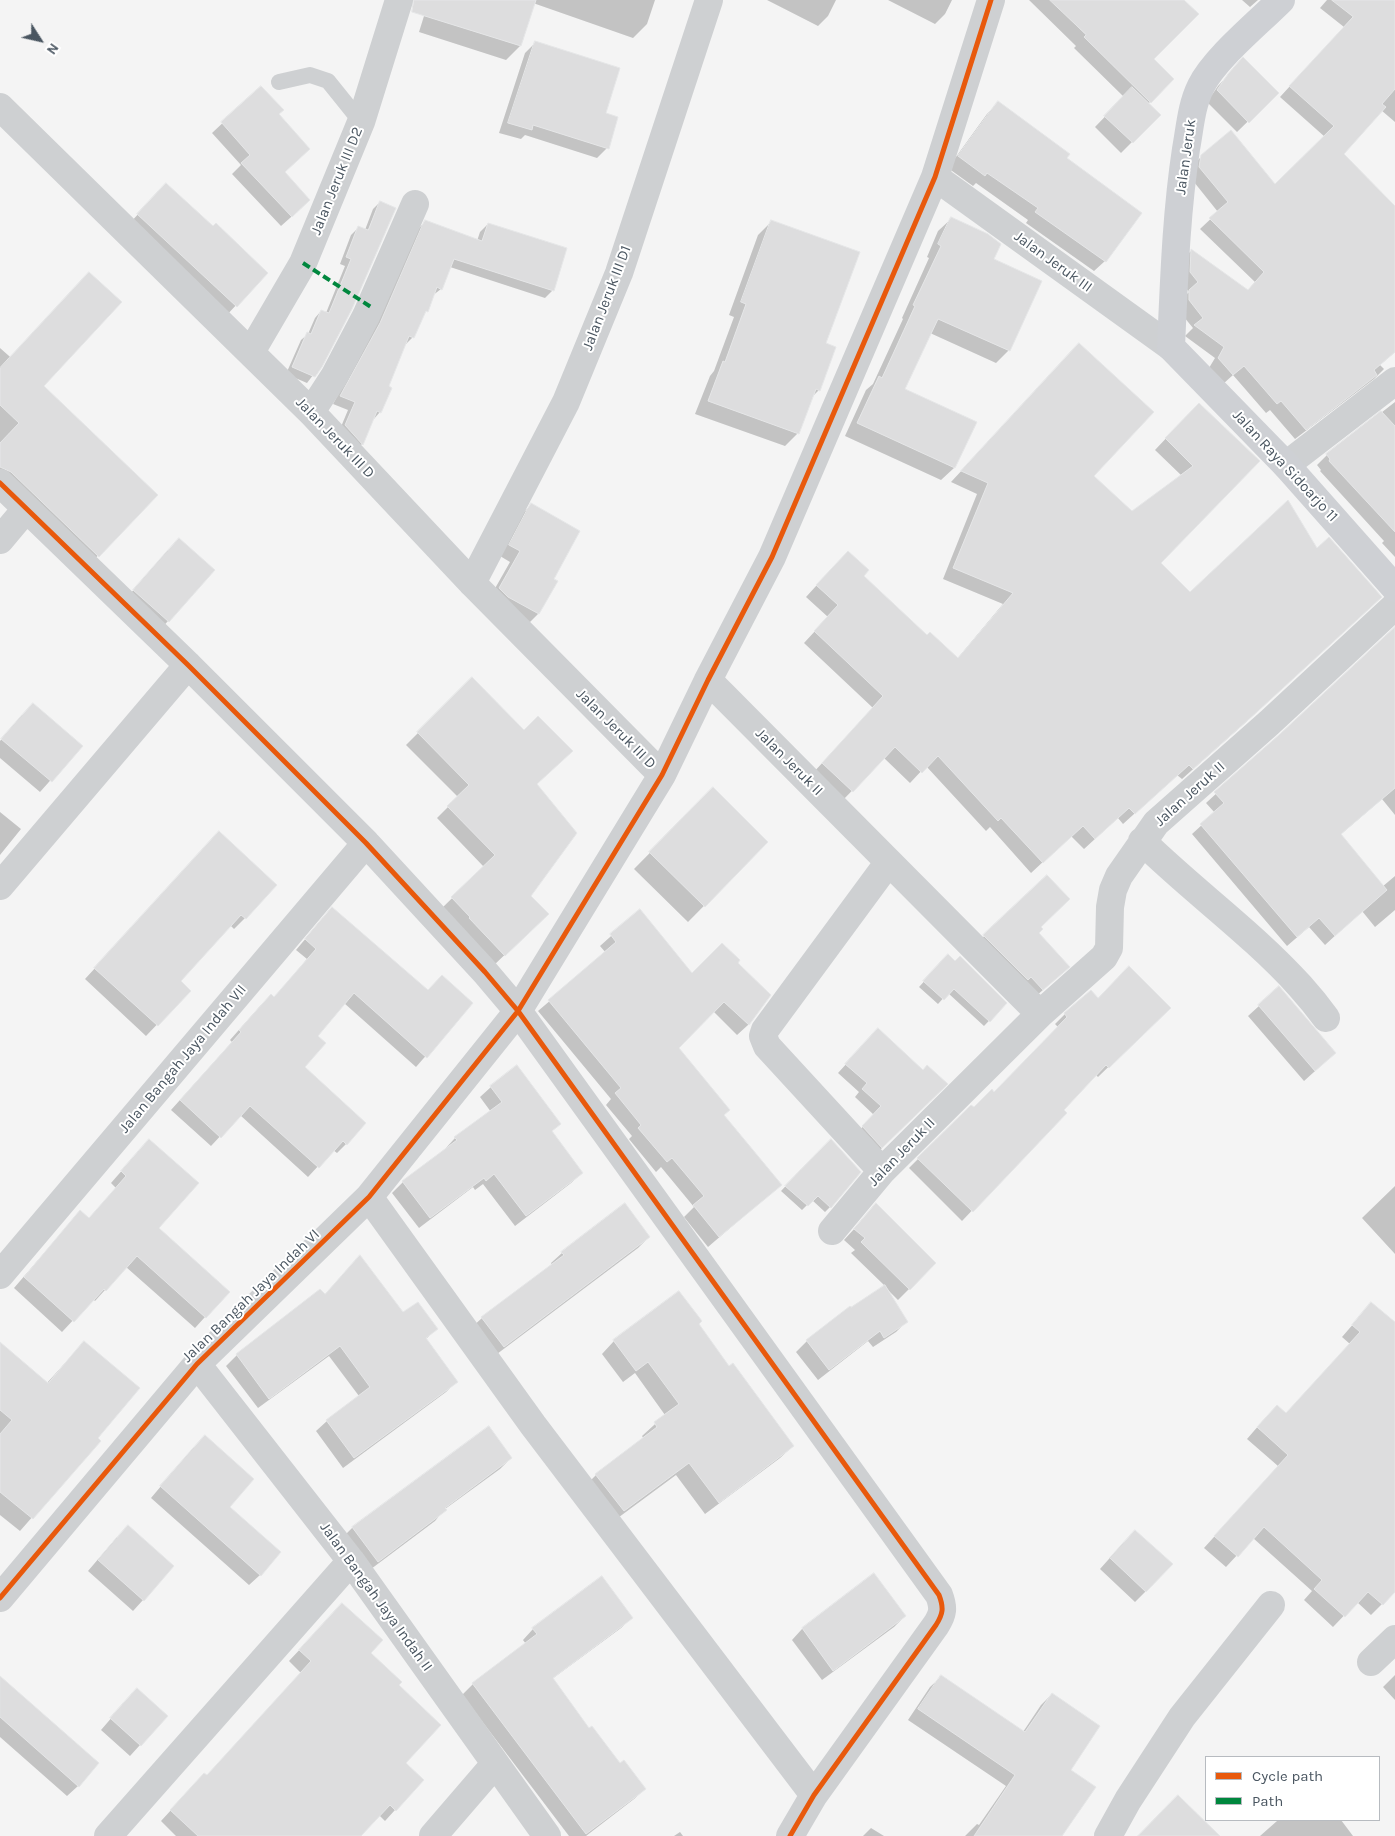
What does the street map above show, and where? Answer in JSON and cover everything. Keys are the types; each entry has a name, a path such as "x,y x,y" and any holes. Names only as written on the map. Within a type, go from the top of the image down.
{"street":[{"name":"Jalan Jeruk III D2","path":"251,352 303,263 361,122 399,0"},
{"name":"Jalan Jeruk III D1","path":"472,583 566,402 619,273 709,0"},
{"name":"Jalan Bangah Jaya Indah VI","path":"0,1598 197,1364 369,1197 518,1011 662,775 708,680 772,557 934,177 991,0"},
{"name":"Jalan Jeruk","path":"1171,347 1175,245 1182,174 1193,106 1201,86 1216,64 1281,0"},
{"name":"Jalan Jeruk III D","path":"0,107 311,412 472,583 662,775"},
{"name":"Jalan Jeruk III","path":"934,177 1171,347"},
{"path":"311,412 335,374 366,316 415,204"},
{"name":"Jalan Raya Sidoarjo 11","path":"1171,347 1286,465 1395,588"},
{"path":"1286,465 1395,381"},
{"path":"0,484 188,665 366,843 485,972 518,1011 939,1595 943,1605 942,1615 936,1625 814,1795 790,1836"},
{"path":"0,540 26,508"},
{"name":"Jalan Jeruk II","path":"832,1231 882,1171 1040,1014 1104,957 1109,948 1110,908 1113,890 1142,842 1162,817 1269,723 1395,606"},
{"path":"0,886 188,665"},
{"name":"Jalan Jeruk II","path":"708,680 1040,1014"},
{"path":"1142,842 1250,938 1299,985 1326,1018"},
{"name":"Jalan Bangah Jaya Indah VII","path":"0,1274 366,843"},
{"path":"882,1171 767,1046 763,1036 765,1030 888,863"},
{"path":"369,1197 533,1425 814,1795"},
{"name":"Jalan Bangah Jaya Indah II","path":"197,1364 352,1561 547,1836"},
{"path":"108,1836 352,1561"},
{"path":"1108,1836 1128,1800 1182,1718 1271,1605"},
{"path":"1371,1662 1395,1639"},
{"path":"433,1836 496,1764"}],"lane":[{"path":"279,82 310,75 328,81 361,122"}],"building":[{"path":"414,0 536,0 521,46 412,12"},
{"path":"1050,0 1184,0 1199,14 1154,59 1174,79 1151,103 1084,37 1086,35"},
{"path":"1332,0 1395,0 1395,89 1382,104 1386,107 1344,154 1395,206 1395,352 1374,370 1377,375 1306,430 1281,401 1277,404 1244,366 1233,375 1218,358 1224,347 1194,325 1203,318 1189,300 1189,290 1198,282 1190,272 1191,249 1248,290 1264,272 1209,218 1228,202 1199,167 1201,155 1231,130 1275,184 1334,126 1289,86 1353,17"},
{"path":"535,41 620,68 606,113 618,117 609,149 533,125 532,130 508,123"},
{"path":"1243,57 1279,93 1249,123 1217,90"},
{"path":"261,86 284,110 279,114 310,149 285,172 310,200 292,217 241,163 250,155 221,122"},
{"path":"1132,87 1161,115 1133,143 1104,116"},
{"path":"998,101 1070,154 1067,158 1142,213 1106,262 1035,212 1038,208 987,173 985,176 958,156"},
{"path":"166,183 213,226 216,223 268,273 237,307 137,214"},
{"path":"380,201 396,208 352,309 322,367 315,377 292,367 307,332 311,334 321,310 329,313 351,259 346,257 358,226 368,230"},
{"path":"951,217 988,234 1001,244 994,259 1042,281 1010,351 938,319 905,389 977,422 955,468 857,423 879,376 882,378 915,306 913,305 941,246 938,244"},
{"path":"425,220 482,241 488,223 567,248 554,291 454,259 442,290 437,287 428,312 426,311 414,338 409,336 389,386 392,388 381,413 377,411 363,445 345,425 355,402 340,396 380,323"},
{"path":"771,220 860,252 826,343 836,347 820,391 816,389 799,434 708,401 723,361 725,362 746,304 741,302"},
{"path":"89,272 122,302 44,386 158,495 99,557 11,472 0,467 0,443 19,423 0,405 0,368"},
{"path":"1079,343 1154,412 1094,476 1132,511 1193,466 1165,438 1199,403 1260,461 1161,563 1190,592 1288,500 1317,548 1329,537 1382,597 1193,769 1189,765 1135,814 1129,808 1095,839 1083,826 1043,863 1001,818 998,821 938,756 922,773 895,747 853,792 822,763 883,696 814,631 838,605 816,585 848,551 869,570 864,576 927,635 930,632 958,658 1013,593 953,568 988,483 961,471"},
{"path":"1381,411 1395,426 1395,532 1329,461 1330,459 1326,454"},
{"path":"531,503 580,531 554,579 558,581 539,614 508,597 499,588 520,551 509,545"},
{"path":"179,538 215,570 169,622 133,590"},
{"path":"1395,627 1395,788 1341,834 1387,890 1335,936 1319,918 1297,937 1200,824 1224,803 1214,792 1280,734"},
{"path":"472,677 524,730 538,716 573,751 537,784 577,833 531,896 549,914 505,956 451,897 495,855 447,806 469,785 417,732"},
{"path":"33,703 83,746 52,782 1,739"},
{"path":"713,787 768,842 705,907 649,852"},
{"path":"219,831 277,885 246,919 241,915 181,981 191,991 158,1026 94,968"},
{"path":"1047,875 1070,899 1041,927 1043,929 1039,933 1070,967 1043,990 1031,977 1028,980 983,935"},
{"path":"332,907 428,990 442,975 473,1003 427,1058 354,993 318,1036 326,1043 305,1067 366,1123 347,1145 343,1141 319,1168 250,1106 221,1138 180,1100 241,1032 239,1030 271,994 274,997 316,949 305,939"},
{"path":"640,909 692,973 722,943 740,960 738,963 771,995 749,1025 724,1002 679,1048 730,1110 724,1115 782,1185 719,1237 693,1205 704,1196 672,1158 667,1162 638,1128 641,1125 615,1093 621,1088 548,1000 616,942 610,934"},
{"path":"948,954 955,961 960,956 1007,1003 990,1022 954,989 944,1000 923,981"},
{"path":"1129,966 1171,1008 1109,1068 1106,1065 1064,1110 1067,1113 973,1212 917,1158 971,1105 974,1107 992,1089 994,1092 1067,1017 1064,1013 1091,990 1098,998"},
{"path":"1279,986 1336,1053 1315,1071 1258,1005"},
{"path":"878,1028 923,1070 927,1065 948,1084 882,1148 862,1126 881,1106 862,1089 867,1083 845,1064"},
{"path":"517,1065 561,1124 552,1131 583,1173 526,1216 494,1174 486,1181 484,1178 430,1218 402,1181 457,1140 454,1137 502,1102 490,1086"},
{"path":"149,1139 199,1183 159,1228 230,1292 206,1318 137,1256 106,1291 104,1289 74,1322 24,1277 80,1210 89,1218 126,1176 121,1171"},
{"path":"831,1139 861,1172 831,1208 818,1196 808,1206 785,1186"},
{"path":"625,1203 650,1237 504,1347 481,1317 564,1255 561,1252"},
{"path":"876,1203 936,1263 910,1290 861,1242 865,1238 854,1229"},
{"path":"360,1255 403,1312 418,1302 438,1329 426,1338 458,1382 354,1458 326,1420 370,1387 340,1346 269,1399 236,1354 320,1289 325,1294"},
{"path":"885,1285 908,1322 884,1338 880,1331 829,1370 806,1340 850,1306"},
{"path":"679,1291 702,1321 699,1324 729,1366 733,1363 794,1446 719,1503 689,1463 624,1511 595,1474 657,1427 654,1422 679,1404 648,1362 636,1371 613,1340"},
{"path":"1371,1302 1395,1322 1395,1592 1383,1605 1368,1592 1345,1617 1314,1589 1322,1580 1264,1527 1238,1557 1214,1536 1288,1455 1257,1427 1277,1405 1286,1413 1360,1332 1352,1325"},
{"path":"84,1341 140,1388 98,1438 101,1441 33,1519 0,1492 0,1434 12,1420 0,1410 0,1342 48,1383"},
{"path":"489,1426 512,1458 445,1508 447,1510 378,1562 352,1527"},
{"path":"205,1435 254,1479 230,1507 281,1552 261,1576 160,1486"},
{"path":"128,1525 174,1566 144,1601 98,1560"},
{"path":"1135,1530 1173,1564 1146,1592 1110,1558"},
{"path":"874,1573 906,1616 833,1671 802,1628"},
{"path":"602,1576 633,1618 553,1678 589,1728 592,1726 620,1763 624,1760 646,1789 586,1834 472,1683 537,1634 532,1628"},
{"path":"342,1603 383,1640 371,1653 402,1682 399,1685 441,1725 406,1763 424,1780 396,1811 390,1805 361,1836 198,1836 170,1810 204,1773 207,1775 311,1661 299,1650"},
{"path":"941,1675 1025,1732 1052,1693 1100,1726 1071,1770 1096,1787 1062,1836 974,1836 1015,1775 918,1709"},
{"path":"0,1676 99,1763 79,1787 0,1717"},
{"path":"137,1688 168,1716 141,1746 110,1718"},
{"path":"1178,1795 1220,1836 1138,1836"}],"marked path":[{"path":"303,263 371,307"}],"cycle path":[{"path":"0,1598 197,1364 369,1197 518,1011 662,775 708,680 772,557 935,177 991,0"},
{"path":"0,483 188,665 366,843 485,972 518,1011 939,1595 942,1611 936,1625 814,1795 790,1836"}]}
